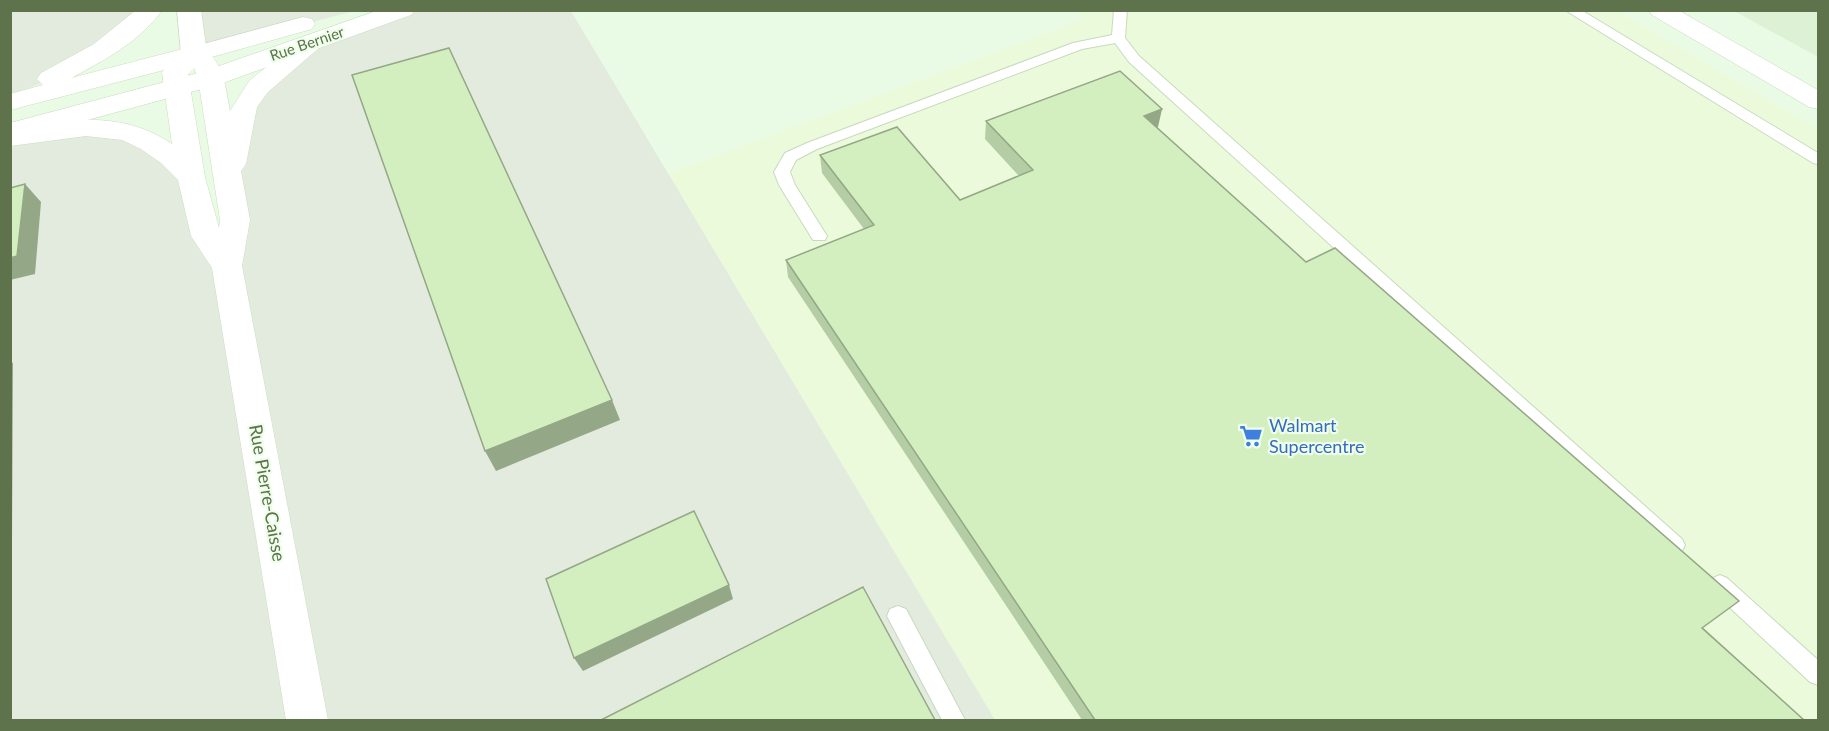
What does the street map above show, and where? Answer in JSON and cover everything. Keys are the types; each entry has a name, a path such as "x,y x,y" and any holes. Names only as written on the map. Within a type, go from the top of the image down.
{"main road":[{"path":"10,95 46,81 92,57 135,27 150,10"},
{"name":"Rue Pierre-Caisse","path":"189,10 194,54 205,63 211,78 235,220 226,266 307,720"},
{"name":"Rue Bernier","path":"10,102 354,10"},
{"name":"Rue Bernier","path":"10,132 211,78 403,10"},
{"path":"1660,10 1818,101"},
{"path":"1695,10 1818,79"},
{"path":"227,183 244,107 259,86 315,41"},
{"name":"Rue Pierre-Caisse","path":"194,54 175,72 191,177 206,236 226,266"},
{"path":"10,137 77,127 108,127 140,136 162,148 191,177"}],"lane":[{"path":"1121,10 1118,38 1134,59 1690,558"},
{"path":"1571,10 1818,159"},
{"path":"819,236 787,186 782,172 790,157 812,146 1078,46 1118,38"},
{"path":"1707,574 1818,674"},
{"path":"898,616 954,720"}],"shaded area":[{"path":"185,10 354,11 194,54"},
{"path":"403,10 571,11 995,720 11,720 11,137 29,134 140,136 175,158 226,265 244,107 315,41"},
{"path":"11,11 150,11 47,81 11,95"},
{"path":"1076,11 1617,11 1818,129 1818,720 995,720 667,174 1085,19"},
{"path":"1734,11 1818,11 1818,57"}],"building":[{"path":"449,48 612,400 485,451 352,75"},
{"path":"1120,71 1162,109 1144,116 1306,262 1335,248 1739,601 1702,628 1804,720 1095,720 786,260 874,225 820,155 897,127 960,200 1033,170 986,121"},
{"path":"25,184 17,256 10,258 10,188"},
{"path":"694,511 729,585 574,658 546,579"},
{"path":"863,587 935,720 601,720"}],"place":[{"name":"Walmart Supercentre","path":"1251,436"}]}
